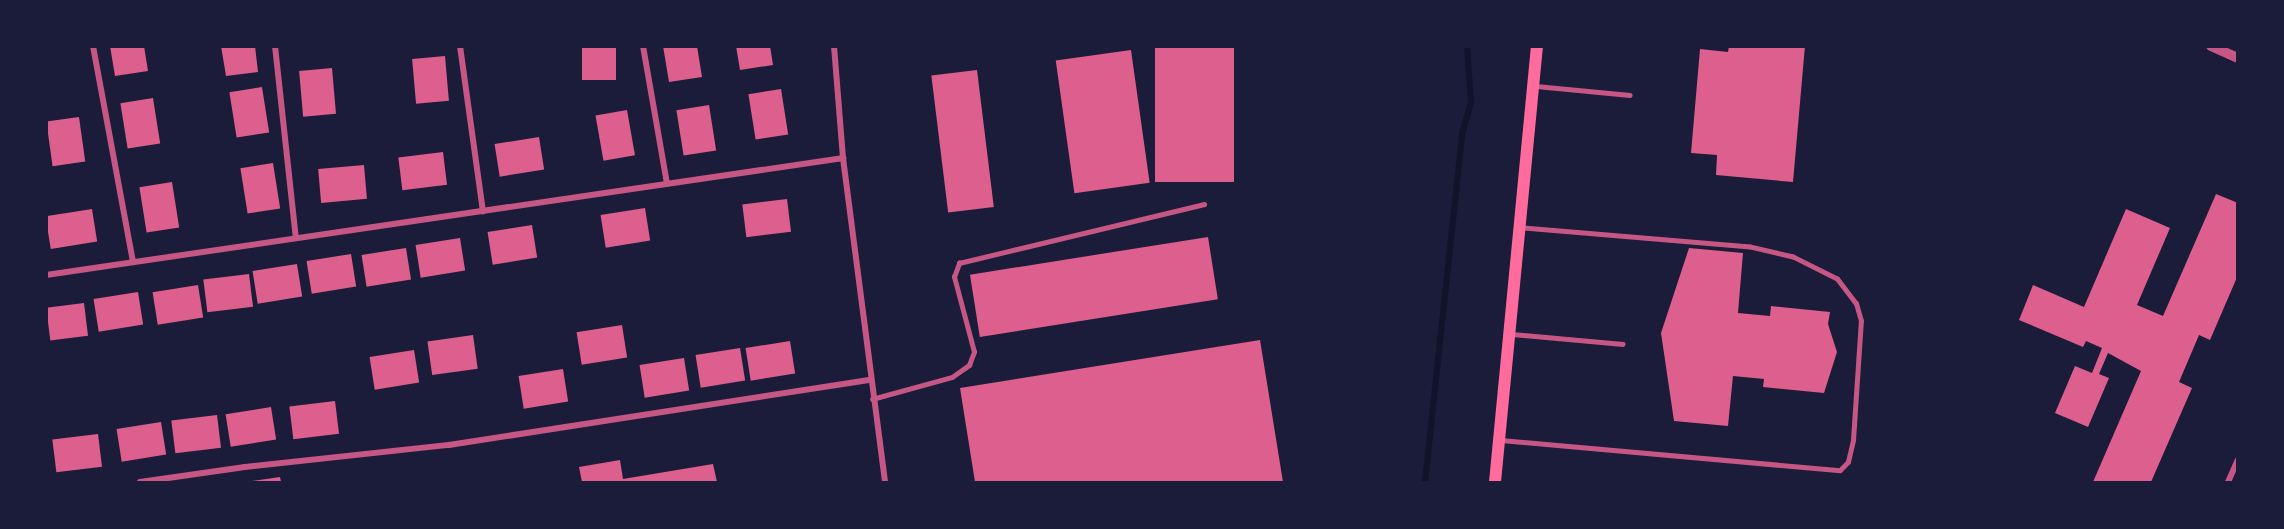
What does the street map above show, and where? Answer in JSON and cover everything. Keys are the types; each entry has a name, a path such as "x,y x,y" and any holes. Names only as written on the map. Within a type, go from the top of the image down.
{"main road":[{"path":"1495,483 1537,46"}],"street":[{"path":"93,46 133,262"},
{"path":"275,46 296,238"},
{"path":"460,46 483,210"},
{"path":"643,46 667,184"},
{"path":"834,46 843,158 869,380 885,483"},
{"path":"2211,46 2238,58"},
{"path":"46,275 843,158"},
{"path":"140,483 245,467 449,445 869,380"},
{"path":"2228,483 2238,460"}],"lane":[{"path":"1533,86 1630,96"},
{"path":"872,399 952,377 969,365 974,352 954,277 959,263 1204,204"},
{"path":"1499,440 1840,470 1848,462 1853,440 1862,321 1856,304 1837,279 1793,257 1750,247 1519,228"},
{"path":"1509,334 1623,344"}],"building":[{"path":"110,46 144,46 148,71 115,76"},
{"path":"221,46 255,46 258,72 226,76"},
{"path":"582,46 616,46 616,80 582,80"},
{"path":"663,46 697,46 702,77 669,82"},
{"path":"736,46 770,46 773,65 740,70"},
{"path":"1155,46 1234,46 1234,182 1155,182"},
{"path":"1729,46 1805,46 1793,182 1716,175 1717,155 1691,153 1700,49 1728,52"},
{"path":"1131,50 1150,183 1074,193 1056,61"},
{"path":"445,56 449,101 416,104 412,59"},
{"path":"332,68 336,114 303,117 299,71"},
{"path":"977,70 994,207 948,213 931,76"},
{"path":"262,87 269,132 237,138 229,92"},
{"path":"781,89 788,134 756,140 748,94"},
{"path":"153,98 160,143 128,149 120,103"},
{"path":"709,105 716,150 684,156 676,110"},
{"path":"627,110 635,155 603,161 595,116"},
{"path":"79,117 85,162 53,166 46,122"},
{"path":"539,137 544,170 500,177 495,144"},
{"path":"443,152 447,185 402,190 398,157"},
{"path":"273,163 280,208 248,214 240,168"},
{"path":"364,165 367,199 321,203 318,169"},
{"path":"172,182 179,227 147,233 139,187"},
{"path":"2216,194 2238,203 2238,275 2210,340 2199,335 2179,382 2192,388 2151,482 2093,482 2141,371 2108,353 2099,374 2109,378 2088,427 2055,413 2075,366 2092,373 2102,348 2086,341 2083,347 2019,320 2033,285 2084,307 2126,209 2170,228 2137,305 2163,316"},
{"path":"787,199 791,232 746,237 742,204"},
{"path":"645,208 650,241 606,248 601,215"},
{"path":"92,209 97,242 51,249 46,216"},
{"path":"532,225 537,258 493,265 488,232"},
{"path":"1208,237 1218,299 980,337 970,275"},
{"path":"460,238 465,271 421,278 416,245"},
{"path":"406,248 411,280 367,287 362,255"},
{"path":"1689,248 1743,253 1738,313 1770,316 1771,306 1830,312 1828,324 1837,352 1824,393 1763,387 1764,379 1733,376 1728,426 1674,421 1661,333"},
{"path":"351,254 356,287 312,294 307,261"},
{"path":"297,264 302,297 258,304 253,271"},
{"path":"249,274 253,307 207,312 203,280"},
{"path":"198,285 203,318 158,325 153,292"},
{"path":"138,292 143,325 99,332 94,299"},
{"path":"84,303 88,336 50,340 46,308"},
{"path":"622,325 627,358 582,365 577,332"},
{"path":"473,335 478,369 432,375 427,341"},
{"path":"1260,340 1283,482 975,482 960,388"},
{"path":"790,341 795,374 751,381 746,348"},
{"path":"740,348 745,381 701,388 696,355"},
{"path":"414,350 419,383 375,390 370,357"},
{"path":"684,358 689,391 645,398 640,365"},
{"path":"563,369 568,402 524,409 519,376"},
{"path":"335,401 339,434 293,439 289,407"},
{"path":"271,407 276,440 231,447 226,414"},
{"path":"217,415 221,448 175,453 171,421"},
{"path":"161,422 166,455 122,462 117,429"},
{"path":"98,434 102,467 56,472 52,440"},
{"path":"620,460 623,479 713,464 717,482 582,482 579,467"},
{"path":"280,477 281,482 252,482 252,481"}],"waterway":[{"path":"1425,482 1462,134 1471,103 1467,46"}]}
